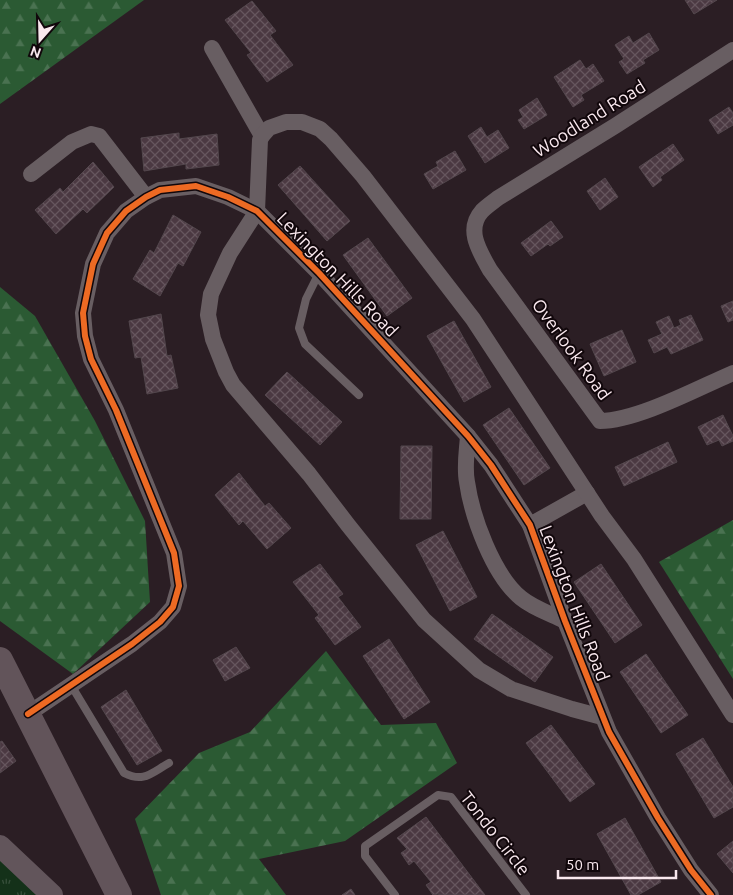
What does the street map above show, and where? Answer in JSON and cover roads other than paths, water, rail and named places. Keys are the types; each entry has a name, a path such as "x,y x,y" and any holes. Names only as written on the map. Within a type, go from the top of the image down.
{"main road":[{"path":"0,660 119,895"}],"street":[{"path":"212,48 262,136 269,128 286,122 302,122 320,129 363,176 473,319 587,494 634,559 733,715"},
{"name":"Woodland Road","path":"474,228 481,211 498,198 733,50"},
{"path":"31,174 72,142 90,134 99,136 146,197"},
{"name":"Lexington Hills Road","path":"262,136 260,140 257,211 230,253 211,294 208,314 213,339 226,372 233,384 309,474 424,620 479,670 511,689 602,717"},
{"name":"Lexington Hills Road","path":"28,714 132,644 160,622 173,607 179,586 174,553 116,410 91,359 85,336 83,312 93,264 107,233 126,211 160,190 196,186 228,197 257,211 319,273 468,436 491,465 530,525 565,622 602,717 614,741 658,818 691,870 712,895"},
{"name":"Overlook Road","path":"474,228 476,245 490,270 600,421 611,421 652,408 733,372"},
{"name":"Lexington Hills Road","path":"468,436 465,464 466,481 472,507 491,557 503,579 522,598 565,622"},
{"path":"530,525 587,494"},
{"path":"0,846 52,895"}],"lane":[{"path":"319,273 306,299 299,328 305,344 359,395"},
{"path":"72,685 124,772 134,778 143,778 169,763"},
{"name":"Tondo Circle","path":"395,895 365,856 365,846 438,795 451,797 526,895"}]}
